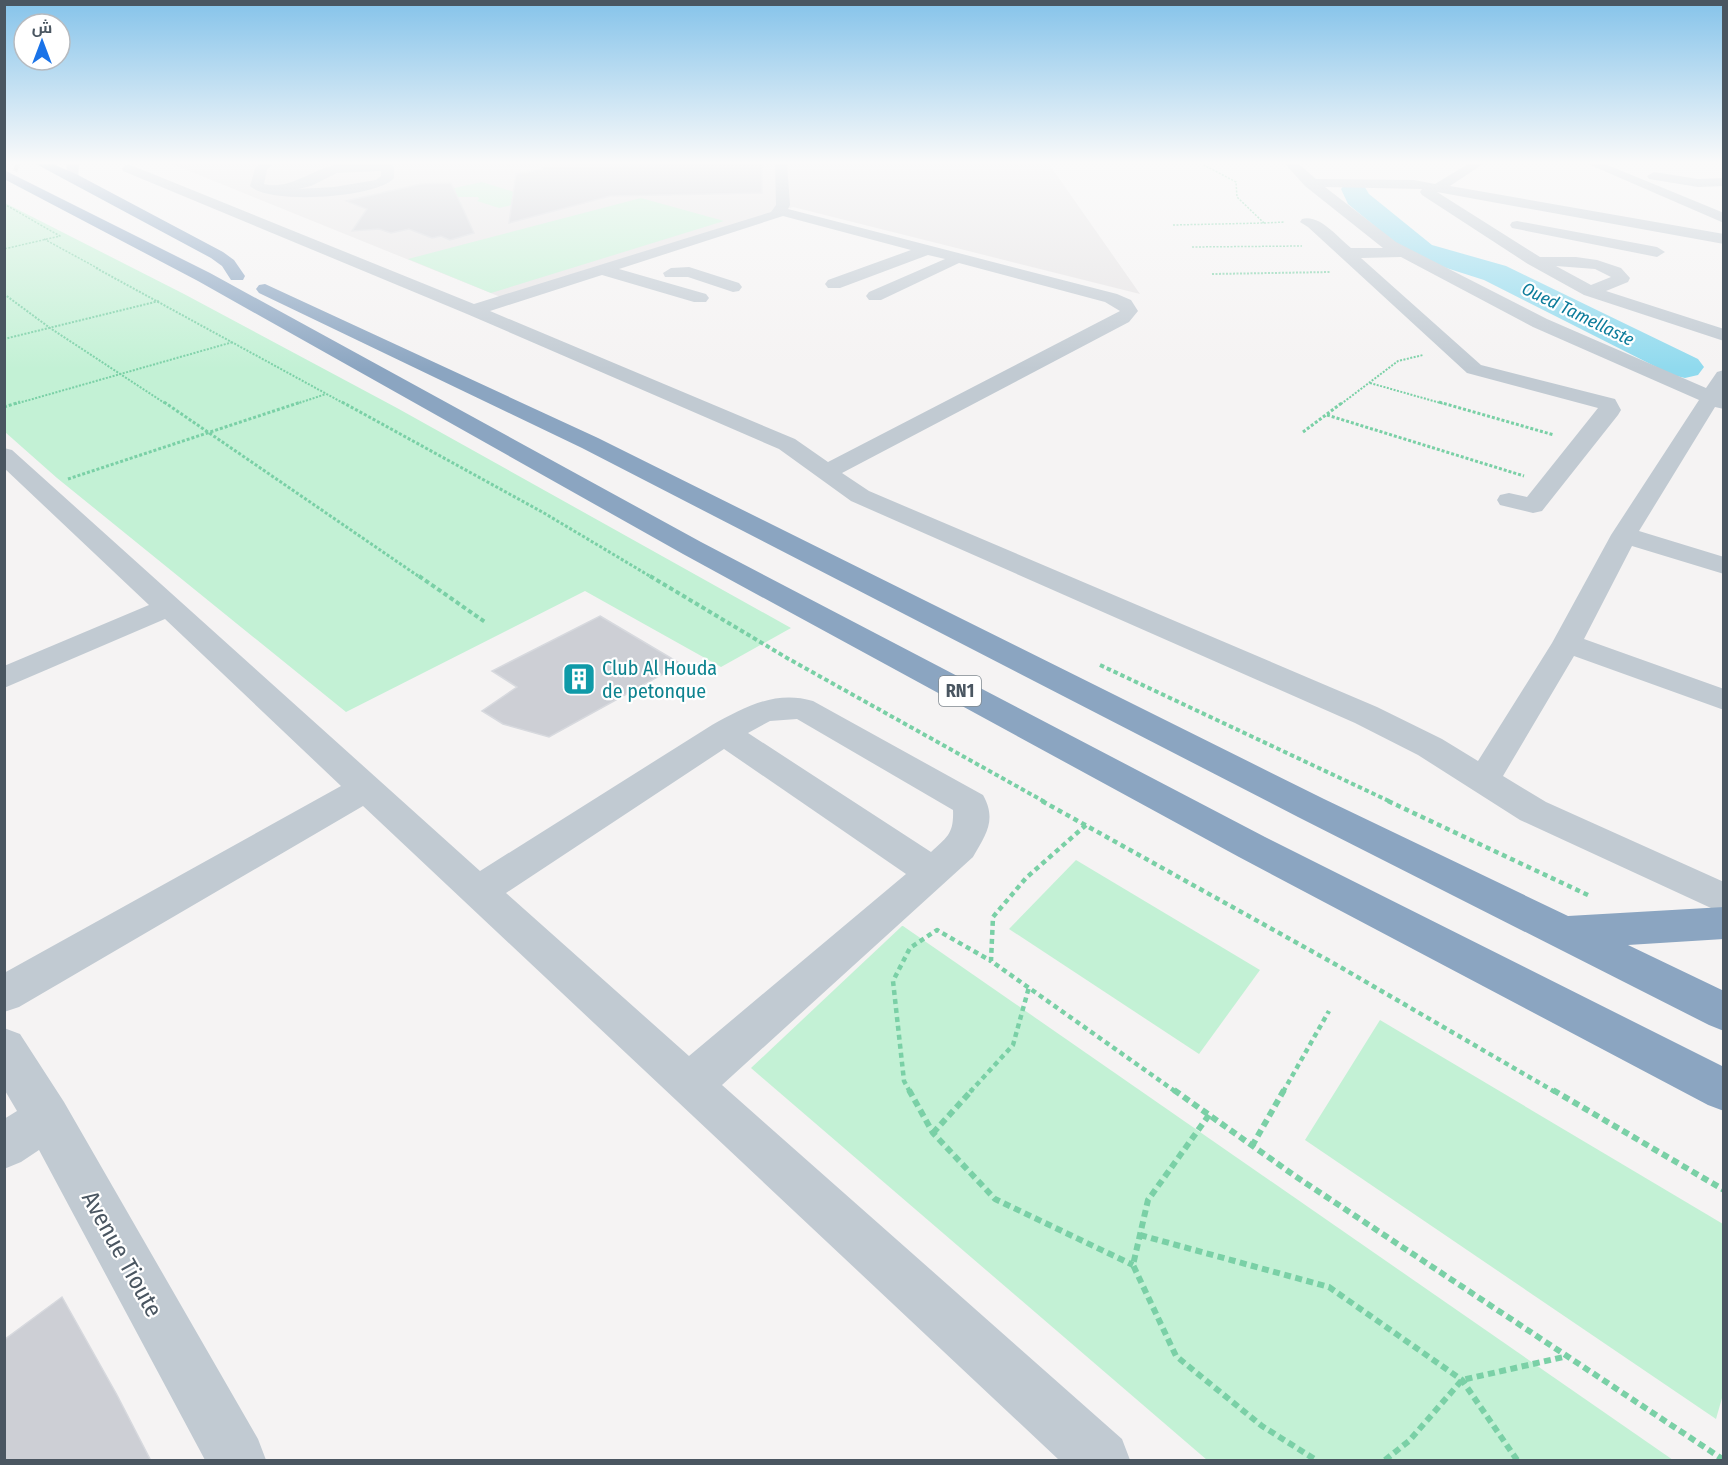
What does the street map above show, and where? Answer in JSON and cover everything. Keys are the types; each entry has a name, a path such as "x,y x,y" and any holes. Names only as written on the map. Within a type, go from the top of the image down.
{"highway":[{"name":"RN1","path":"117,232 204,277 692,548 1252,847 1724,1090"},
{"path":"151,232 237,276 590,443 1311,808 1724,1012"},
{"path":"178,232 223,259 237,276"},
{"path":"165,276 186,280 204,277"},
{"path":"1562,933 1724,923"}],"street":[{"path":"284,232 787,444 809,457 840,484 860,496 1366,715 1430,747 1483,781 1560,825 1724,899"},
{"path":"473,310 723,232"},
{"path":"826,472 1123,318 1129,311 1125,304 1110,298 859,232"},
{"path":"1323,232 1474,369 1607,404 1610,410 1533,506 1509,500"},
{"path":"1374,232 1402,252 1540,324 1719,392 1624,535 1567,643 1483,781"},
{"path":"1489,232 1534,261 1590,291 1724,335"},
{"path":"1554,232 1657,252"},
{"path":"1534,261 1587,264 1618,273 1642,267 1673,232"},
{"path":"1688,232 1724,239"},
{"path":"1343,249 1402,252"},
{"path":"834,284 927,250"},
{"path":"875,296 960,259"},
{"path":"603,270 700,298"},
{"path":"644,282 670,273 689,272 733,286"},
{"path":"1590,291 1622,278 1618,273"},
{"path":"4,455 367,788 404,825 1101,1461"},
{"path":"1624,535 1724,566"},
{"path":"4,678 169,607"},
{"path":"1567,643 1724,700"},
{"path":"479,891 724,733 763,711 802,708 970,804 972,827 960,847 690,1084"},
{"path":"724,733 933,873"},
{"path":"4,994 367,788"},
{"name":"Avenue Tioute","path":"4,1048 46,1118 237,1461"},
{"path":"4,1146 46,1118"}],"path":[{"path":"4,249 60,236 54,232"},
{"path":"44,239 544,513 787,658 1342,968 1724,1190"},
{"path":"1192,247 1343,249"},
{"path":"1212,274 1368,272"},
{"path":"4,294 50,328 209,432 485,622"},
{"path":"4,339 159,301"},
{"path":"4,407 234,342"},
{"path":"1303,432 1398,361 1450,348"},
{"path":"1370,383 1583,443"},
{"path":"41,488 327,394"},
{"path":"1327,415 1550,484"},
{"path":"992,961 993,917 1026,878 1086,825"},
{"path":"1133,1265 995,1199 933,1133 904,1081 892,981 910,948 937,930 992,961 1252,1146 1724,1460"},
{"path":"933,1133 1013,1045 1029,987"},
{"path":"1252,1146 1329,1011"},
{"path":"1209,1115 1148,1200 1133,1265 1176,1356 1262,1426 1316,1461"},
{"path":"1140,1235 1329,1287 1462,1380 1517,1461"},
{"path":"1385,1461 1409,1441 1462,1380 1568,1356"}],"shaded area":[{"path":"341,232 712,232 503,298"},
{"path":"894,232 1097,232 1140,294"}],"green space":[{"path":"5,232 63,232 184,294 397,408 791,628 721,667 585,591 346,712 57,478 5,432"},
{"path":"510,232 687,232 491,293 408,259"},
{"path":"1076,860 1260,970 1199,1054 1009,929"},
{"path":"902,926 1673,1460 1207,1460 751,1068"},
{"path":"1380,1020 1723,1224 1724,1391 1716,1419 1305,1140"}],"building":[{"path":"418,232 474,233 450,240 441,236 432,238"},
{"name":"Club Al Houda de petonque","path":"600,616 681,664 549,737 503,724 482,711 517,687 492,671"},
{"path":"62,1297 151,1461 4,1461 4,1340"}],"waterway":[{"name":"Oued Tamellaste","path":"1399,232 1422,251 1495,273 1685,367"}],"place":[{"name":"Club Al Houda de petonque","path":"579,679"}]}
